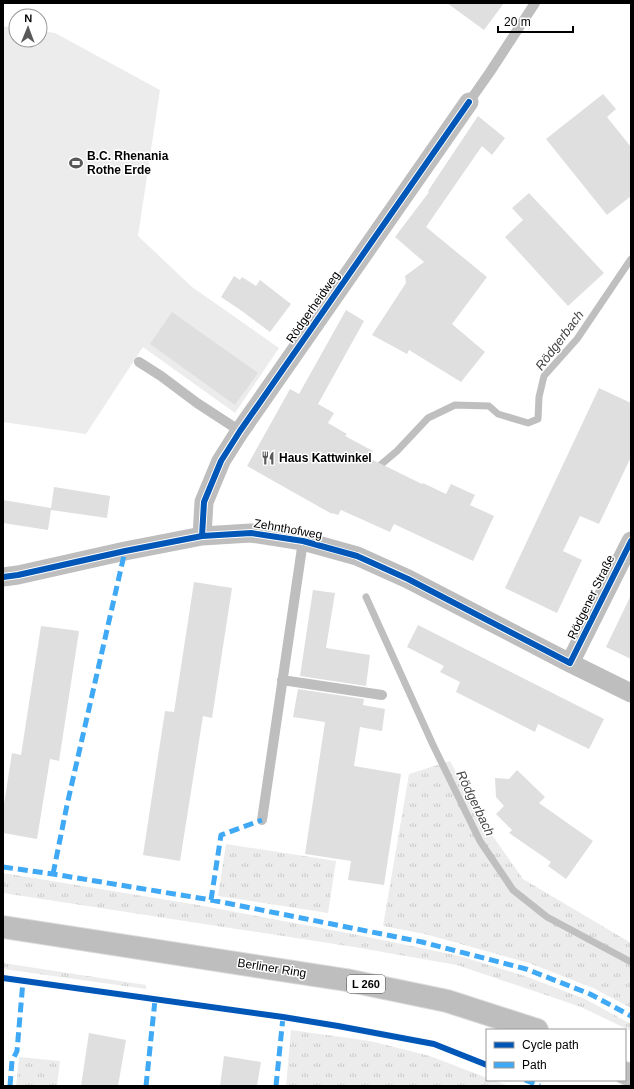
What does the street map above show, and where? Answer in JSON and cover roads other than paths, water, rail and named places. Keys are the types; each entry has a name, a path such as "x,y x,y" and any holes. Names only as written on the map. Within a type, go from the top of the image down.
{"main road":[{"name":"Berliner Ring","path":"3,927 346,980 447,1001 534,1029"}],"street":[{"name":"Rödgerheidweg","path":"202,536 204,502 221,461 240,431 469,102"},
{"name":"Zehnthofweg","path":"3,577 202,536 251,533 303,541 357,556 408,579 570,664 631,693"},
{"name":"Rödgener Straße","path":"570,664 631,541"}],"lane":[{"path":"469,102 535,3"},
{"path":"139,362 240,431"},
{"path":"262,820 303,541"},
{"path":"282,680 382,695"}],"waterway":[{"name":"Rödgerbach","path":"376,470 397,451 428,418 455,405 489,406 498,414 528,423 538,419 539,397 544,376 577,339 631,259"},
{"name":"Rödgerbach","path":"366,597 433,745 480,841 513,890 547,917 631,962"}],"place":[{"name":"B.C. Rhenania Rothe Erde","path":"76,163"},
{"name":"Haus Kattwinkel","path":"268,458"}]}
